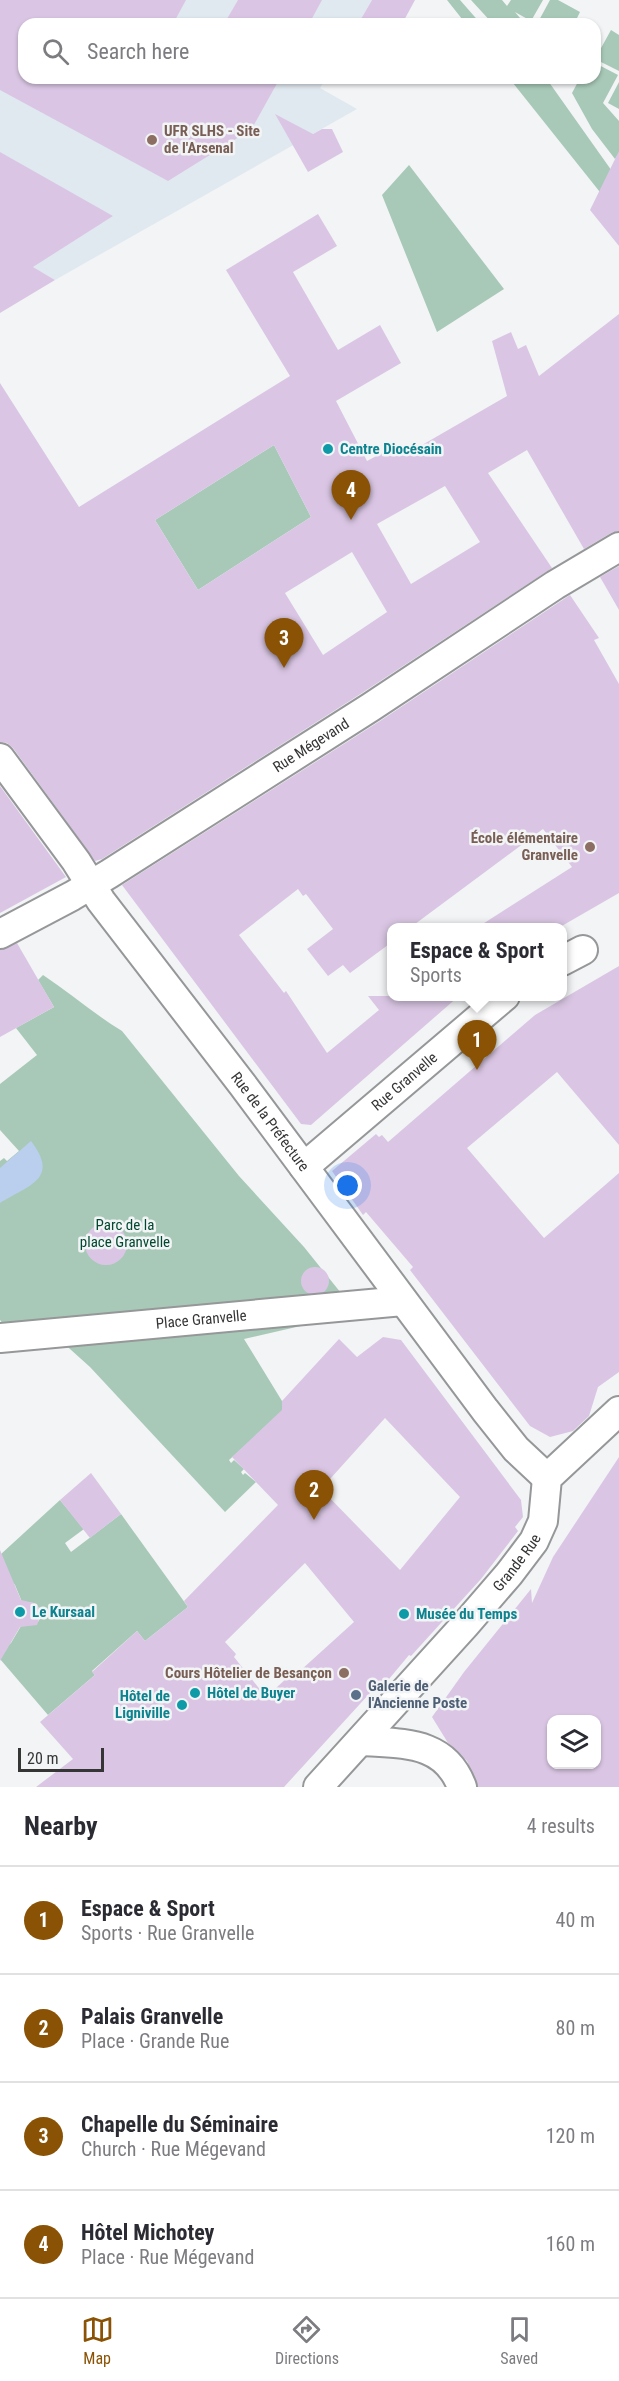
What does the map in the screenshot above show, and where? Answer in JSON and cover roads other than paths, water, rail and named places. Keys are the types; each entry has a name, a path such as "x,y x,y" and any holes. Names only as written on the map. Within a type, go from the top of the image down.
{"street":[{"name":"Rue Mégevand","path":"0,934 91,885 619,546"},
{"name":"Rue de la Préfecture","path":"0,758 101,901 386,1275 403,1301 516,1449 547,1478"},
{"name":"Rue Granvelle","path":"304,1167 499,1001"},
{"name":"Place Granvelle","path":"0,1338 403,1301"},
{"path":"547,1478 619,1411"},
{"name":"Grande Rue","path":"318,1787 363,1741 510,1574 534,1541 543,1521 547,1478"},
{"path":"363,1741 409,1744 425,1748 445,1758 458,1776 462,1787"}],"water":[{"path":"31,1141 39,1154 42,1173 30,1185 0,1203 0,1168"}],"place":[{"name":"UFR SLHS - Site de l'Arsenal","path":"152,140"},
{"name":"Centre Diocésain","path":"328,449"},
{"name":"Hôtel Michotey","path":"351,520"},
{"name":"Chapelle du Séminaire","path":"284,668"},
{"name":"École élémentaire Granvelle","path":"590,847"},
{"name":"Espace & Sport","path":"477,1070"},
{"name":"Palais Granvelle","path":"314,1520"},
{"name":"Le Kursaal","path":"20,1612"},
{"name":"Musée du Temps","path":"404,1614"},
{"name":"Cours Hôtelier de Besançon","path":"344,1673"},
{"name":"Hôtel de Buyer","path":"195,1693"},
{"name":"Galerie de l'Ancienne Poste","path":"356,1695"},
{"name":"Hôtel de Ligniville","path":"182,1705"}],"park label":[{"name":"Parc de la place Granvelle","path":"125,1234"}]}
